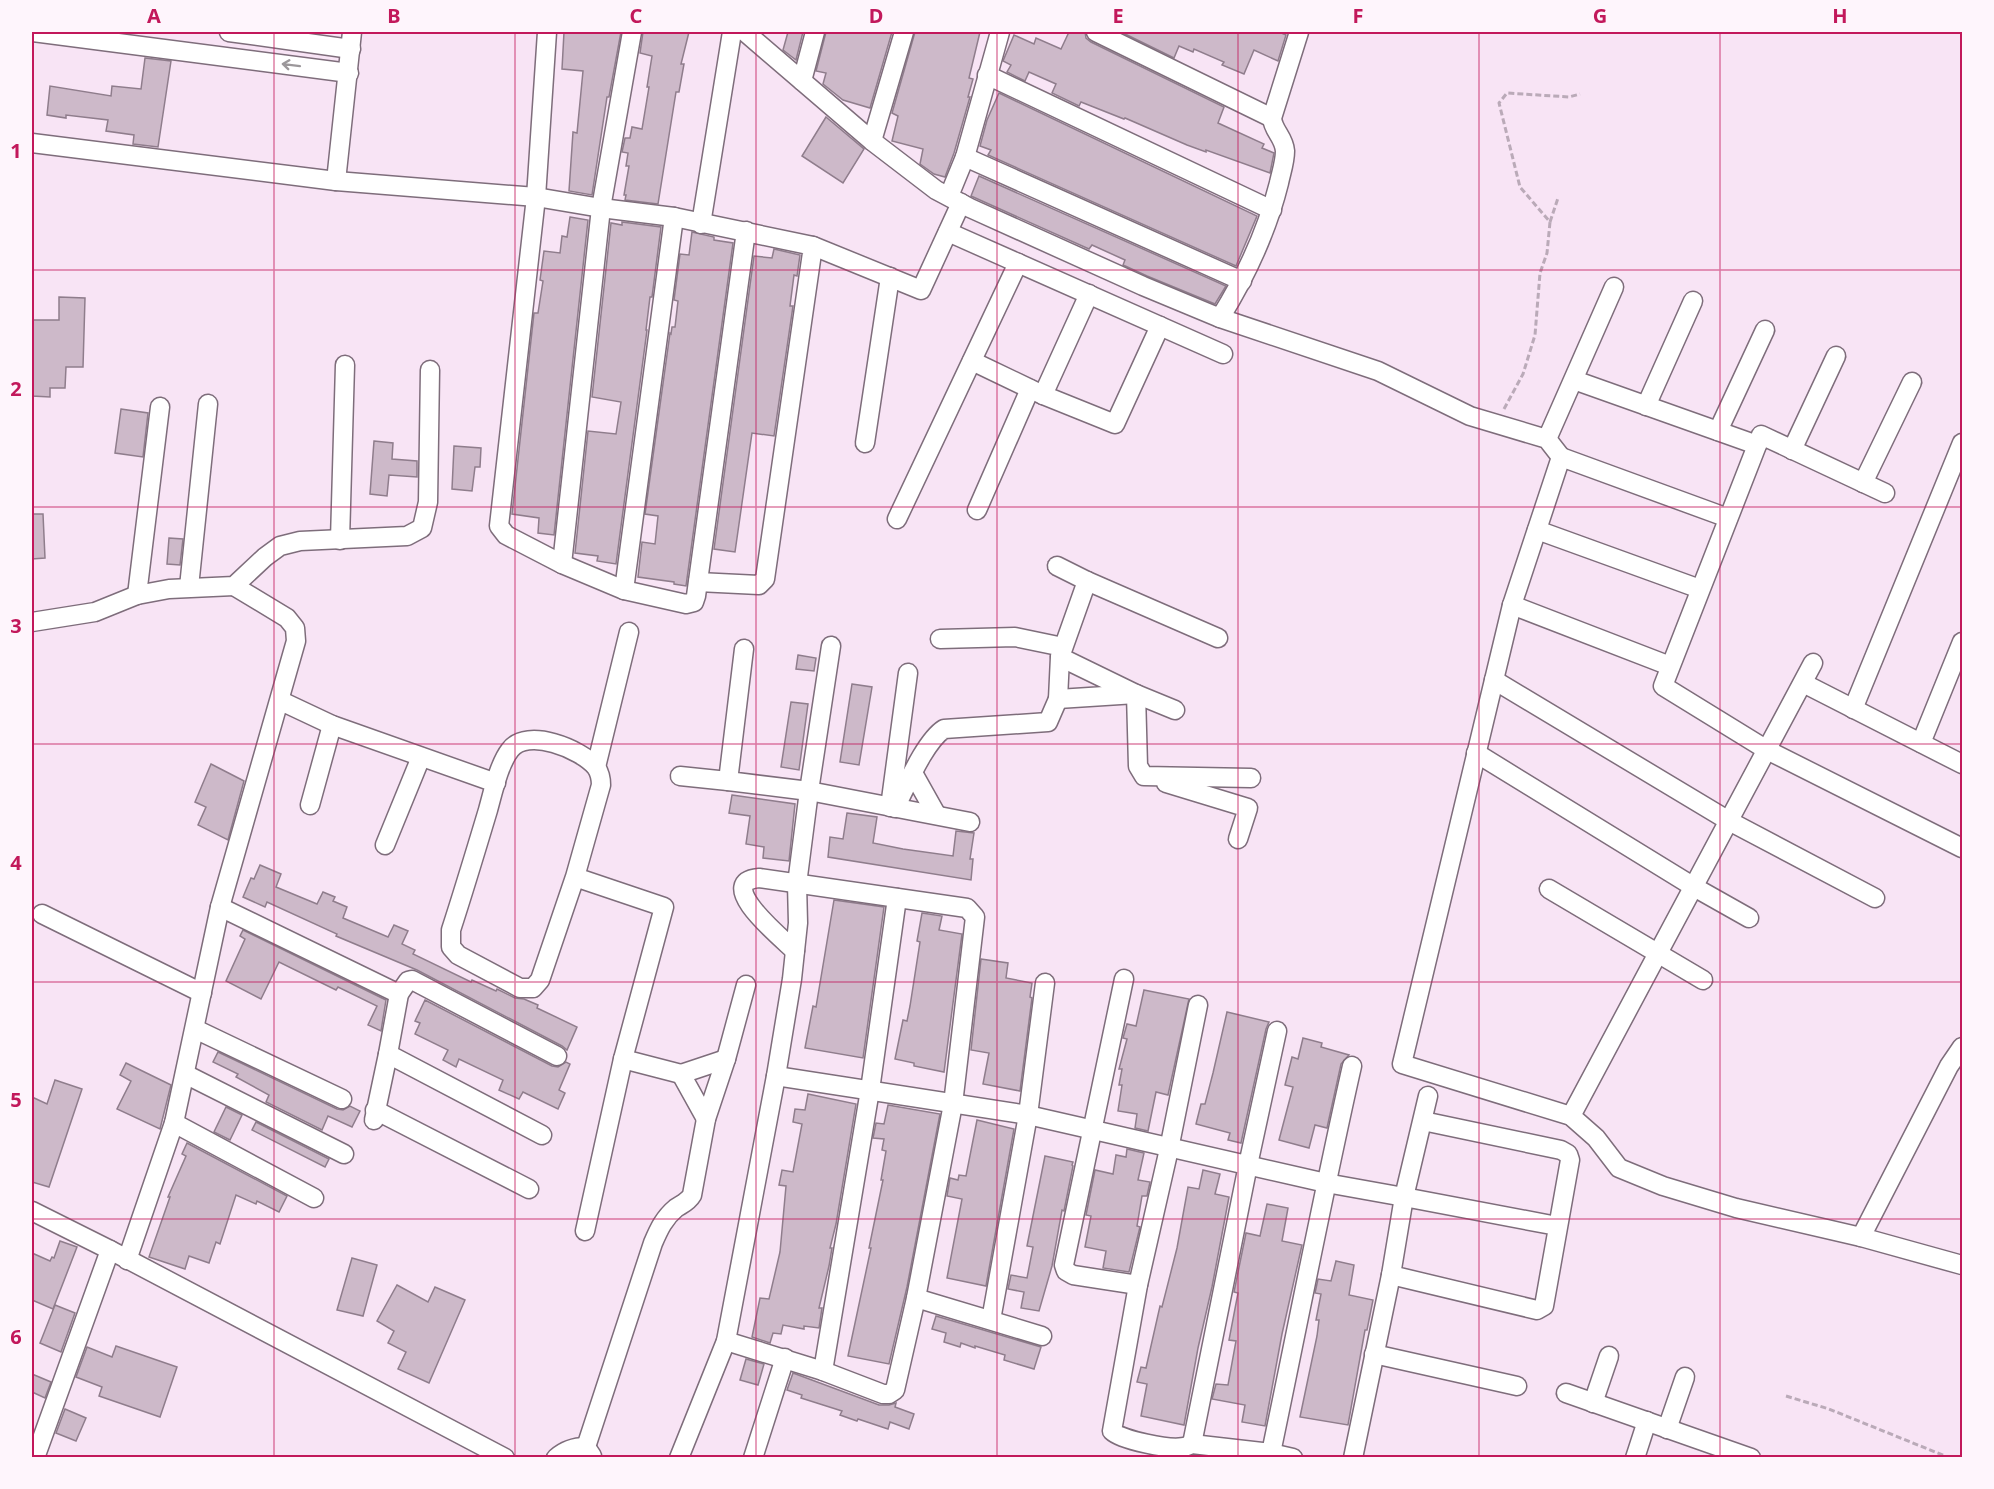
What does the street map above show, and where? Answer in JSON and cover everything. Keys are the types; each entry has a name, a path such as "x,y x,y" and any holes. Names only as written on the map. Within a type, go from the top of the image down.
{"street":[{"path":"33,32 349,73"},
{"path":"229,32 351,40 336,181"},
{"path":"546,32 536,197 499,526 506,535 562,564 624,590 686,604 694,602 746,231"},
{"path":"562,564 601,208 632,32"},
{"path":"701,224 732,32"},
{"path":"745,32 872,141 936,189 955,200 1143,286 1220,318 1378,371 1470,416 1547,439 1561,457 1728,518"},
{"path":"802,81 815,32"},
{"path":"872,141 904,32"},
{"path":"32,143 336,181 536,197 674,217 813,246 921,290 948,232 965,157 1000,32"},
{"path":"1096,32 1272,118"},
{"path":"1220,318 1242,281 1272,210 1285,153 1284,142 1274,129 1272,118 1296,32"},
{"path":"987,75 1272,210"},
{"path":"965,157 1242,281"},
{"path":"624,590 674,217"},
{"path":"948,232 1223,354"},
{"path":"698,582 759,585 765,579 813,246"},
{"path":"897,519 1018,263"},
{"path":"865,442 890,277"},
{"path":"1547,439 1614,287"},
{"path":"977,510 1089,294"},
{"path":"1646,405 1693,301"},
{"path":"972,361 1037,392 1115,424 1160,326"},
{"path":"1718,432 1765,330"},
{"path":"1792,450 1836,356"},
{"path":"340,540 345,365"},
{"path":"234,586 280,546 300,542 406,536 422,528 428,502 430,370"},
{"path":"1574,380 1757,445"},
{"path":"1863,483 1912,382"},
{"path":"189,587 208,404"},
{"path":"137,596 160,407"},
{"path":"1885,493 1761,435 1663,686 1767,750 1962,848"},
{"path":"1853,709 1962,443"},
{"path":"1561,457 1512,605 1402,1064 1571,1116 1596,1138 1619,1168 1663,1186 1736,1208 1861,1237 1962,1265"},
{"path":"1537,530 1700,590"},
{"path":"1057,566 1218,638"},
{"path":"893,808 922,757 937,734 944,729 1047,722 1058,699 1061,652 1087,581"},
{"path":"32,622 95,612 137,596 189,587 234,586 287,618 295,628 296,641 280,701 220,907 174,1123 127,1260"},
{"path":"1512,605 1670,666"},
{"path":"596,767 629,632"},
{"path":"940,639 1015,637 1061,652 1136,694 1175,710"},
{"path":"1921,743 1962,642"},
{"path":"679,1458 726,1341 776,1076 795,951 798,923 797,884 831,646"},
{"path":"728,781 744,649"},
{"path":"1571,1116 1813,663"},
{"path":"893,808 908,673"},
{"path":"1494,680 1729,821 1875,898"},
{"path":"1803,683 1962,764"},
{"path":"1058,699 1136,694"},
{"path":"1136,694 1138,766 1144,776 1248,808 1238,839"},
{"path":"280,701 332,725 496,783"},
{"path":"310,805 332,725"},
{"path":"529,739 570,747 596,767 600,774 601,785 575,878 540,980 533,988 520,988 458,955 451,947 452,930 496,783 509,751 518,742 529,739"},
{"path":"1476,753 1694,887 1749,918"},
{"path":"385,845 421,757"},
{"path":"922,757 936,814"},
{"path":"680,776 809,791 970,822"},
{"path":"1144,776 1251,778"},
{"path":"575,878 664,907 623,1059 585,1231"},
{"path":"726,1341 785,1358 883,1394 889,1394 895,1390 916,1298 953,1104 975,917 967,908 797,884 752,879 743,885 742,892 752,909 795,951"},
{"path":"1549,889 1703,980"},
{"path":"823,1371 870,1090 897,898"},
{"path":"220,907 399,994"},
{"path":"42,914 202,993"},
{"path":"1124,979 1084,1129 1064,1265 1066,1271 1073,1275 1138,1285"},
{"path":"529,1189 374,1116 399,994 408,981 412,980 557,1056"},
{"path":"991,1320 1028,1115 1045,983"},
{"path":"556,1458 573,1448 589,1452 662,1223 692,1195 706,1119 726,1059 746,985"},
{"path":"1198,1005 1169,1149 1138,1285 1112,1431 1116,1436 1150,1444 1182,1448 1192,1444 1271,1453 1293,1458"},
{"path":"195,1029 342,1099"},
{"path":"1192,1444 1248,1165 1278,1031"},
{"path":"1861,1237 1949,1066 1962,1047"},
{"path":"388,1054 542,1135"},
{"path":"623,1059 681,1074 726,1059"},
{"path":"1271,1453 1352,1066"},
{"path":"185,1074 344,1154"},
{"path":"681,1074 706,1119"},
{"path":"776,1076 1028,1115 1326,1183 1557,1226"},
{"path":"1353,1458 1392,1275 1404,1197 1428,1096"},
{"path":"1392,1275 1537,1310 1544,1306 1570,1160 1568,1154 1561,1150 1423,1121"},
{"path":"174,1123 314,1198"},
{"path":"32,1211 505,1458"},
{"path":"35,1458 110,1250"},
{"path":"916,1298 1042,1336"},
{"path":"1374,1354 1517,1386"},
{"path":"1593,1403 1609,1356"},
{"path":"753,1458 785,1358"},
{"path":"1667,1429 1685,1377"},
{"path":"1566,1393 1647,1421 1719,1452 1751,1458"},
{"path":"1635,1458 1647,1421"}],"path":[{"path":"1550,222 1520,187 1499,103 1507,93 1569,97 1580,94"},
{"path":"1497,423 1523,374 1535,335 1540,273 1547,253 1550,222 1558,198"},
{"path":"1786,1396 1829,1409 1950,1458"}],"building":[{"path":"564,32 621,32 609,97 607,97 592,195 569,191 573,132 577,133 583,71 562,69"},
{"path":"643,32 689,32 681,64 684,64 679,92 676,92 658,204 625,200 626,195 624,195 629,166 626,166 628,153 622,152 625,138 630,138 632,127 642,129 649,87 647,87 652,56 640,53"},
{"path":"788,32 803,32 796,60 783,50"},
{"path":"826,32 892,32 870,108 843,100 823,84 826,73 816,71"},
{"path":"915,32 980,32 969,78 973,79 968,97 970,97 945,177 934,174 920,164 923,149 892,141 898,116 892,113"},
{"path":"1069,32 1085,32 1086,38 1091,42 1224,107 1218,123 1264,144 1262,148 1274,153 1270,173 1187,145 1081,102 1079,106 1052,93 1056,84 1029,72 1025,81 1007,72 1011,65 1003,61 1014,35 1034,44 1036,38 1061,49"},
{"path":"1121,32 1279,32 1286,35 1278,61 1254,50 1244,74 1194,49 1193,52 1179,46 1174,58"},
{"path":"145,58 171,61 158,147 133,144 134,135 106,131 108,120 47,115 50,86 111,96 112,86 141,89"},
{"path":"999,93 1257,216 1236,266 988,155 991,150 980,146 987,120"},
{"path":"826,117 864,149 843,183 802,156"},
{"path":"979,176 1226,286 1215,304 1147,276 1123,265 1125,260 1092,245 1089,249 971,196"},
{"path":"570,217 588,220 554,535 538,533 539,518 512,514 534,313 538,313 543,281 540,280 544,251 560,253 562,236 567,237"},
{"path":"622,222 661,227 616,564 597,561 598,556 575,553 588,431 616,434 621,402 592,397 611,223 622,225"},
{"path":"692,232 714,237 714,240 733,243 686,586 638,577 642,542 655,544 658,516 645,514 670,333 672,327 675,327 678,301 674,300 680,254 689,255"},
{"path":"774,249 800,255 797,276 794,275 790,306 793,306 774,436 752,433 735,552 714,549 754,256 772,258"},
{"path":"59,297 85,298 83,367 66,367 65,388 50,388 50,397 32,396 32,320 59,320"},
{"path":"121,409 148,413 143,457 115,453"},
{"path":"374,441 393,443 392,459 417,461 417,477 389,475 387,496 370,494"},
{"path":"454,446 481,448 480,467 475,467 472,491 452,489"},
{"path":"32,514 43,514 45,558 32,559"},
{"path":"169,538 183,539 180,565 167,564"},
{"path":"798,655 816,658 814,671 796,669"},
{"path":"852,684 872,687 859,765 840,762"},
{"path":"791,702 808,704 799,770 781,767"},
{"path":"211,764 244,781 228,840 198,825 206,807 195,802"},
{"path":"732,795 795,804 789,861 763,858 764,847 746,844 750,816 729,813"},
{"path":"847,813 877,817 873,843 903,849 953,856 956,831 974,833 970,859 973,859 971,880 828,857 830,837 843,839"},
{"path":"260,865 281,874 276,887 317,904 323,892 335,897 333,901 347,907 343,918 388,937 394,925 408,931 402,944 415,950 413,954 471,982 472,980 538,1005 537,1008 577,1027 567,1050 417,970 336,936 337,934 267,902 265,907 243,897 251,878 254,879"},
{"path":"834,900 884,907 863,1058 805,1048 813,1006 816,1007"},
{"path":"922,913 942,916 939,930 962,934 944,1072 914,1066 914,1063 895,1059 903,1020 907,1021 910,1006"},
{"path":"243,930 386,1000 381,1031 368,1025 377,1006 338,987 336,990 279,962 261,999 226,981 245,939 240,936"},
{"path":"981,959 1008,963 1006,978 1032,983 1020,1091 983,1084 989,1053 971,1050"},
{"path":"1144,990 1189,999 1168,1095 1156,1092 1148,1131 1135,1128 1137,1114 1118,1111 1122,1085 1119,1085 1122,1069 1119,1069 1127,1039 1123,1038 1127,1024 1136,1026"},
{"path":"425,1000 552,1066 558,1067 566,1062 570,1064 559,1090 565,1093 558,1109 523,1092 519,1099 499,1090 503,1080 459,1059 456,1067 443,1060 448,1050 415,1034 420,1023 415,1021"},
{"path":"1227,1012 1269,1022 1241,1143 1228,1140 1230,1133 1196,1124 1201,1104 1205,1104"},
{"path":"1303,1038 1322,1043 1321,1047 1349,1055 1341,1064 1327,1128 1315,1125 1309,1148 1279,1140 1293,1087 1285,1085 1292,1057 1298,1059"},
{"path":"218,1052 337,1109 343,1110 350,1106 360,1111 352,1127 328,1116 322,1130 266,1102 269,1095 236,1077 238,1074 213,1062"},
{"path":"126,1063 171,1085 160,1129 117,1109 131,1081 120,1075"},
{"path":"55,1080 82,1089 49,1187 32,1182 32,1097 47,1104"},
{"path":"808,1094 856,1104 830,1248 832,1248 829,1266 819,1308 822,1308 819,1328 804,1326 804,1329 783,1325 781,1334 773,1333 770,1343 752,1337 760,1298 769,1299 780,1252 786,1186 779,1185 782,1170 793,1172 802,1124 793,1122 795,1109 805,1110"},
{"path":"888,1105 940,1114 907,1287 889,1364 848,1356 883,1180 881,1180 886,1151 882,1150 884,1139 873,1138 876,1123 884,1124"},
{"path":"226,1107 242,1115 230,1140 214,1132"},
{"path":"977,1120 1014,1129 986,1286 947,1278 962,1199 947,1196 950,1178 958,1180 959,1175 966,1176"},
{"path":"256,1122 329,1159 325,1167 252,1130"},
{"path":"187,1143 287,1196 279,1212 257,1201 256,1204 236,1195 220,1244 216,1242 209,1263 189,1256 185,1269 149,1257 170,1197 168,1197 186,1156 182,1154"},
{"path":"1127,1149 1144,1153 1138,1180 1150,1182 1147,1196 1142,1196 1137,1226 1140,1227 1129,1272 1103,1268 1106,1251 1085,1247 1091,1216 1086,1215 1095,1170 1113,1174 1116,1155 1126,1157"},
{"path":"1045,1156 1073,1162 1073,1166 1052,1266 1039,1311 1021,1308 1024,1292 1008,1289 1011,1275 1027,1278 1033,1247 1027,1246"},
{"path":"1203,1170 1220,1174 1215,1194 1229,1197 1184,1425 1141,1416 1147,1384 1137,1382 1141,1367 1146,1368 1160,1306 1162,1307 1177,1248 1188,1187 1199,1189"},
{"path":"1267,1204 1288,1208 1282,1241 1302,1245 1265,1426 1242,1422 1245,1405 1212,1399 1216,1384 1228,1385 1236,1341 1229,1340 1238,1293 1234,1292 1246,1233 1260,1236"},
{"path":"60,1241 77,1247 53,1309 32,1300 32,1253 50,1261 52,1257 54,1258"},
{"path":"352,1258 377,1265 363,1316 337,1310"},
{"path":"1336,1261 1354,1265 1349,1295 1373,1300 1367,1330 1365,1330 1348,1425 1300,1417 1317,1336 1319,1320 1316,1320 1321,1294 1315,1293 1318,1279 1331,1281"},
{"path":"397,1285 428,1302 435,1287 465,1300 429,1383 398,1369 406,1352 388,1343 394,1331 377,1321"},
{"path":"55,1305 75,1313 61,1352 40,1343"},
{"path":"936,1316 1041,1347 1034,1369 1004,1360 1005,1355 975,1346 975,1348 961,1343 960,1347 944,1342 946,1333 932,1329"},
{"path":"116,1346 177,1367 160,1417 99,1396 102,1387 76,1377 87,1347 112,1357"},
{"path":"746,1359 764,1364 758,1385 740,1380"},
{"path":"793,1373 879,1405 896,1403 895,1407 914,1414 909,1429 890,1422 888,1429 858,1419 857,1421 840,1415 842,1411 801,1398 802,1395 787,1390"},
{"path":"32,1374 51,1382 45,1398 32,1392"},
{"path":"65,1409 86,1418 76,1441 56,1433"}]}
